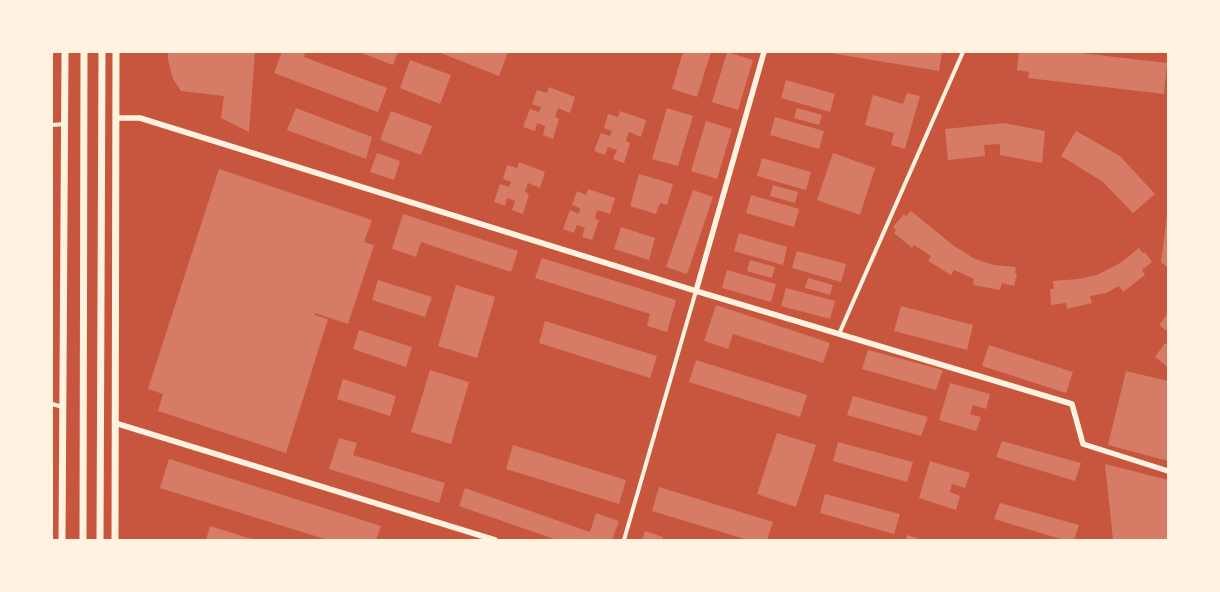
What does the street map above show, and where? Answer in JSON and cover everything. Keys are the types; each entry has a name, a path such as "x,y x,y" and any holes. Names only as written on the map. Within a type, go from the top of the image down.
{"main road":[{"path":"62,540 65,52"},
{"path":"82,540 84,52"},
{"path":"100,540 102,52"},
{"path":"115,540 116,52"}],"street":[{"path":"624,540 764,52"},
{"path":"839,334 963,52"},
{"path":"116,118 140,118 696,291 1072,404 1083,444 1168,471"},
{"path":"52,125 64,124"},
{"path":"52,404 63,407"},
{"path":"115,423 495,540"}],"building":[{"path":"168,52 255,52 249,132 221,118 224,96 181,91 173,79 168,60"},
{"path":"282,52 305,52 304,57 387,88 378,112 274,73"},
{"path":"359,52 398,52 393,65"},
{"path":"438,52 508,52 499,76"},
{"path":"683,52 711,52 697,97 672,89"},
{"path":"727,52 753,60 738,110 712,102"},
{"path":"824,52 942,52 939,71"},
{"path":"1019,52 1072,52 1167,63 1164,94 1028,78 1029,72 1017,70"},
{"path":"410,60 451,75 440,104 400,88"},
{"path":"786,80 835,94 830,112 781,98"},
{"path":"549,87 575,97 570,113 558,108 555,117 559,119 553,139 543,135 545,126 537,123 535,131 523,127 530,109 539,112 541,107 532,104 537,90 547,93"},
{"path":"907,93 920,96 905,149 891,145 894,133 865,125 873,95 903,104"},
{"path":"296,108 372,137 366,159 287,130"},
{"path":"667,108 693,116 678,166 652,159"},
{"path":"797,108 822,115 819,125 794,118"},
{"path":"391,111 432,126 421,155 380,140"},
{"path":"620,111 646,120 641,137 629,132 626,141 630,143 624,163 613,159 617,150 608,147 605,155 594,151 601,133 610,136 612,131 604,128 608,114 618,117"},
{"path":"775,117 824,131 819,149 770,135"},
{"path":"706,121 732,129 717,179 691,171"},
{"path":"1004,123 1045,131 1042,163 1000,155 1000,144 984,145 985,156 948,160 945,129"},
{"path":"1076,131 1120,156 1155,194 1133,213 1103,182 1061,156"},
{"path":"377,153 400,161 394,180 370,172"},
{"path":"833,153 875,168 860,215 817,200"},
{"path":"762,158 811,172 806,190 757,176"},
{"path":"519,162 545,172 540,188 528,183 525,192 529,194 523,214 512,210 515,201 507,198 505,206 494,202 500,184 509,187 511,182 503,179 507,165 517,168"},
{"path":"219,169 372,220 364,242 374,245 348,324 315,313 315,315 328,319 286,453 158,411 163,394 148,389"},
{"path":"639,174 673,184 667,205 660,203 656,214 630,206"},
{"path":"773,185 798,192 795,203 770,196"},
{"path":"588,189 615,198 610,214 597,210 595,219 599,220 592,240 582,237 585,228 577,225 574,233 563,229 570,210 579,214 580,208 572,205 577,191 586,195"},
{"path":"693,190 713,197 687,274 666,267"},
{"path":"751,195 799,209 794,227 746,213"},
{"path":"911,211 954,246 975,259 994,265 1016,267 1015,273 1017,274 1014,286 1002,283 1000,290 973,285 974,279 954,270 951,275 928,261 931,256 914,245 912,248 894,233 896,230 893,227 904,214 906,216"},
{"path":"403,214 518,251 511,272 421,242 416,257 392,249"},
{"path":"1167,215 1168,216 1168,268 1161,262"},
{"path":"621,227 655,238 649,260 614,249"},
{"path":"739,233 787,247 783,265 734,251"},
{"path":"1139,248 1143,253 1145,252 1152,262 1142,270 1145,275 1123,292 1119,286 1106,293 1090,296 1092,303 1067,309 1066,303 1051,305 1050,289 1054,289 1053,281 1078,279 1097,275 1120,263"},
{"path":"797,251 846,264 841,282 792,268"},
{"path":"542,258 676,300 667,332 647,326 650,314 535,278"},
{"path":"750,260 775,267 772,278 747,271"},
{"path":"727,270 776,284 771,302 722,288"},
{"path":"808,278 833,285 830,295 805,288"},
{"path":"378,280 432,297 425,317 372,300"},
{"path":"456,285 495,297 477,358 438,346"},
{"path":"786,288 835,301 830,319 781,306"},
{"path":"716,305 830,343 823,363 733,334 728,349 704,341"},
{"path":"901,306 973,325 967,350 894,331"},
{"path":"1168,313 1168,332 1159,325"},
{"path":"545,321 657,356 650,378 539,343"},
{"path":"359,330 412,347 406,367 353,349"},
{"path":"1165,343 1168,345 1168,367 1155,357"},
{"path":"989,345 1073,372 1066,393 982,366"},
{"path":"868,350 943,370 936,390 862,369"},
{"path":"696,360 807,395 800,417 689,382"},
{"path":"430,370 469,382 451,444 411,432"},
{"path":"1126,371 1168,381 1168,461 1108,445"},
{"path":"343,379 396,396 390,416 337,399"},
{"path":"950,383 990,394 986,409 973,405 970,414 981,417 976,431 939,420"},
{"path":"853,396 928,417 921,436 847,415"},
{"path":"777,433 816,445 796,507 757,494"},
{"path":"339,438 357,443 353,455 445,483 439,503 329,469"},
{"path":"1002,441 1081,463 1075,481 996,457"},
{"path":"838,442 913,462 907,482 833,461"},
{"path":"513,445 626,480 619,504 506,469"},
{"path":"169,459 381,526 376,540 328,540 160,488"},
{"path":"930,461 970,473 965,488 952,484 950,492 960,496 956,510 919,498"},
{"path":"1105,464 1168,480 1168,540 1113,540"},
{"path":"659,487 773,522 767,540 748,540 652,511"},
{"path":"465,488 590,532 596,513 619,521 612,540 557,540 459,506"},
{"path":"825,494 900,514 894,534 820,513"},
{"path":"1000,503 1079,525 1074,540 1064,540 994,519"},
{"path":"210,526 255,540 206,540"},
{"path":"645,531 663,537 662,540 642,540"},
{"path":"907,535 923,540 906,540"}]}
